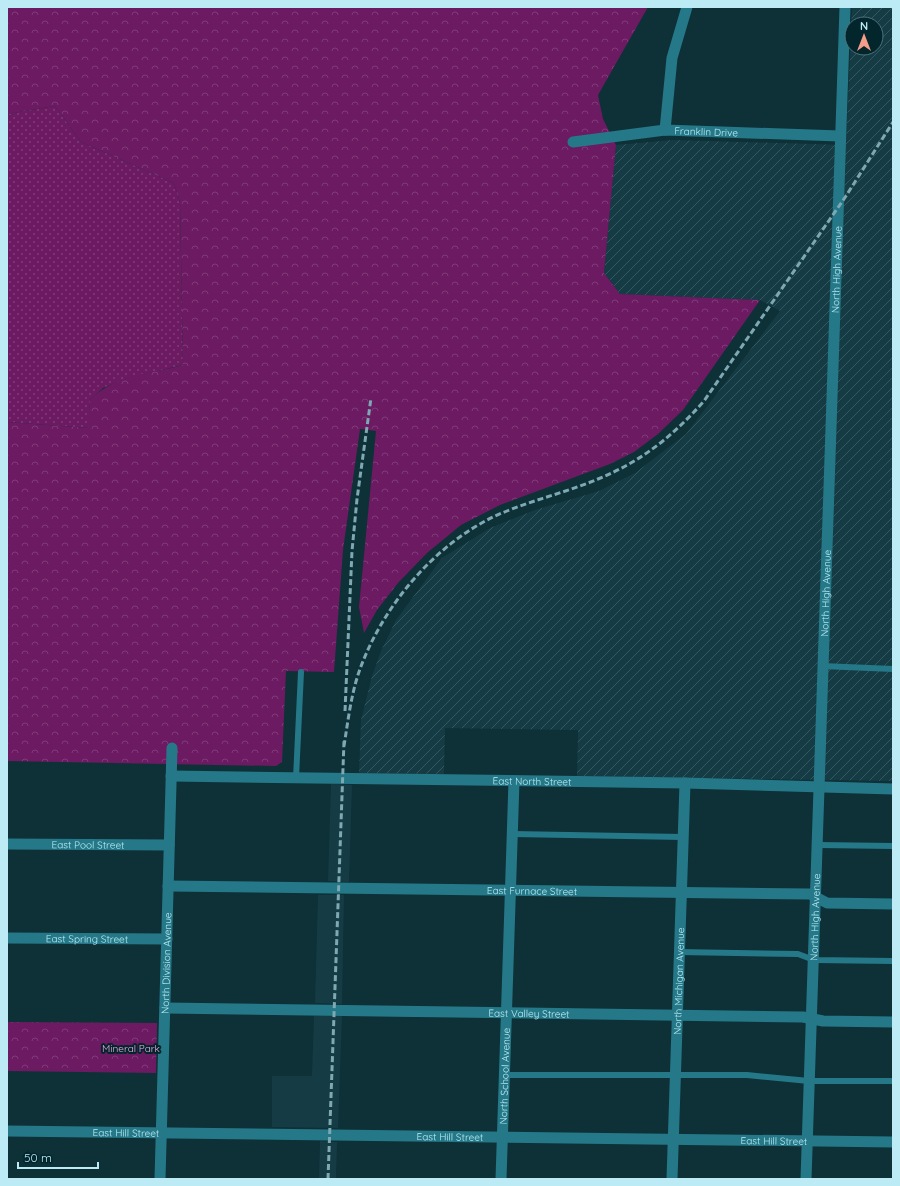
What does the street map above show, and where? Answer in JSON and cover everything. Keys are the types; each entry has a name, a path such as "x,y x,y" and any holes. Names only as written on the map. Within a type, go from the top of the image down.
{"street":[{"path":"665,130 672,58 687,7"},
{"name":"North High Avenue","path":"806,1179 845,7"},
{"name":"Franklin Drive","path":"574,142 665,130 840,136"},
{"name":"North Division Avenue","path":"160,1179 172,748"},
{"name":"East North Street","path":"171,776 685,783 893,789"},
{"name":"North School Avenue","path":"501,1179 514,781"},
{"name":"North Michigan Avenue","path":"672,1179 685,783"},
{"name":"East Pool Street","path":"7,844 169,845"},
{"name":"East Furnace Street","path":"168,886 511,889 810,894 827,903 893,904"},
{"name":"East Spring Street","path":"7,938 167,940"},
{"name":"East Valley Street","path":"165,1008 803,1017 823,1021 893,1022"},
{"name":"East Hill Street","path":"7,1132 161,1132 893,1142"}],"lane":[{"path":"822,666 893,669"},
{"path":"296,778 301,672"},
{"path":"512,834 683,837"},
{"path":"818,845 893,846"},
{"path":"680,952 798,954 814,960 893,961"},
{"path":"504,1075 747,1075 809,1081 893,1081"}],"shaded area":[{"path":"852,7 893,7 893,781 577,776 578,730 445,728 444,774 359,773 361,720 372,676 381,651 396,620 442,558 490,528 535,510 599,491 635,473 686,434 780,311 760,300 620,294 604,273 616,145 673,140 846,145 850,56 884,56 884,16 852,16"},
{"path":"331,784 352,785 349,882 328,881"},
{"path":"318,895 344,895 342,1004 315,1003"},
{"path":"314,1016 342,1016 338,1128 272,1127 272,1076 312,1076"},
{"path":"320,1141 337,1142 336,1179 319,1179"}],"green space":[{"path":"7,7 648,7 598,95 603,119 616,145 604,273 620,294 760,300 683,410 658,434 634,452 610,464 500,505 461,525 427,553 398,583 377,610 364,633 359,607 376,431 360,429 343,550 334,672 286,671 282,762 276,766 7,761 7,422 88,428 90,400 101,391 123,379 183,365 180,202 174,183 81,142 55,106 7,114"},
{"path":"55,106 81,142 174,183 180,202 183,365 127,378 103,388 90,400 89,428 7,422 7,114"},
{"name":"Mineral Park","path":"7,1022 157,1023 156,1073 7,1071"}],"railway":[{"path":"344,746 348,717 360,669 382,623 413,580 451,543 473,528 495,516 614,472 643,456 681,425 704,401 846,196 893,122"},
{"path":"345,711 352,551 357,499 371,398"},
{"path":"328,1179 344,741"}]}
